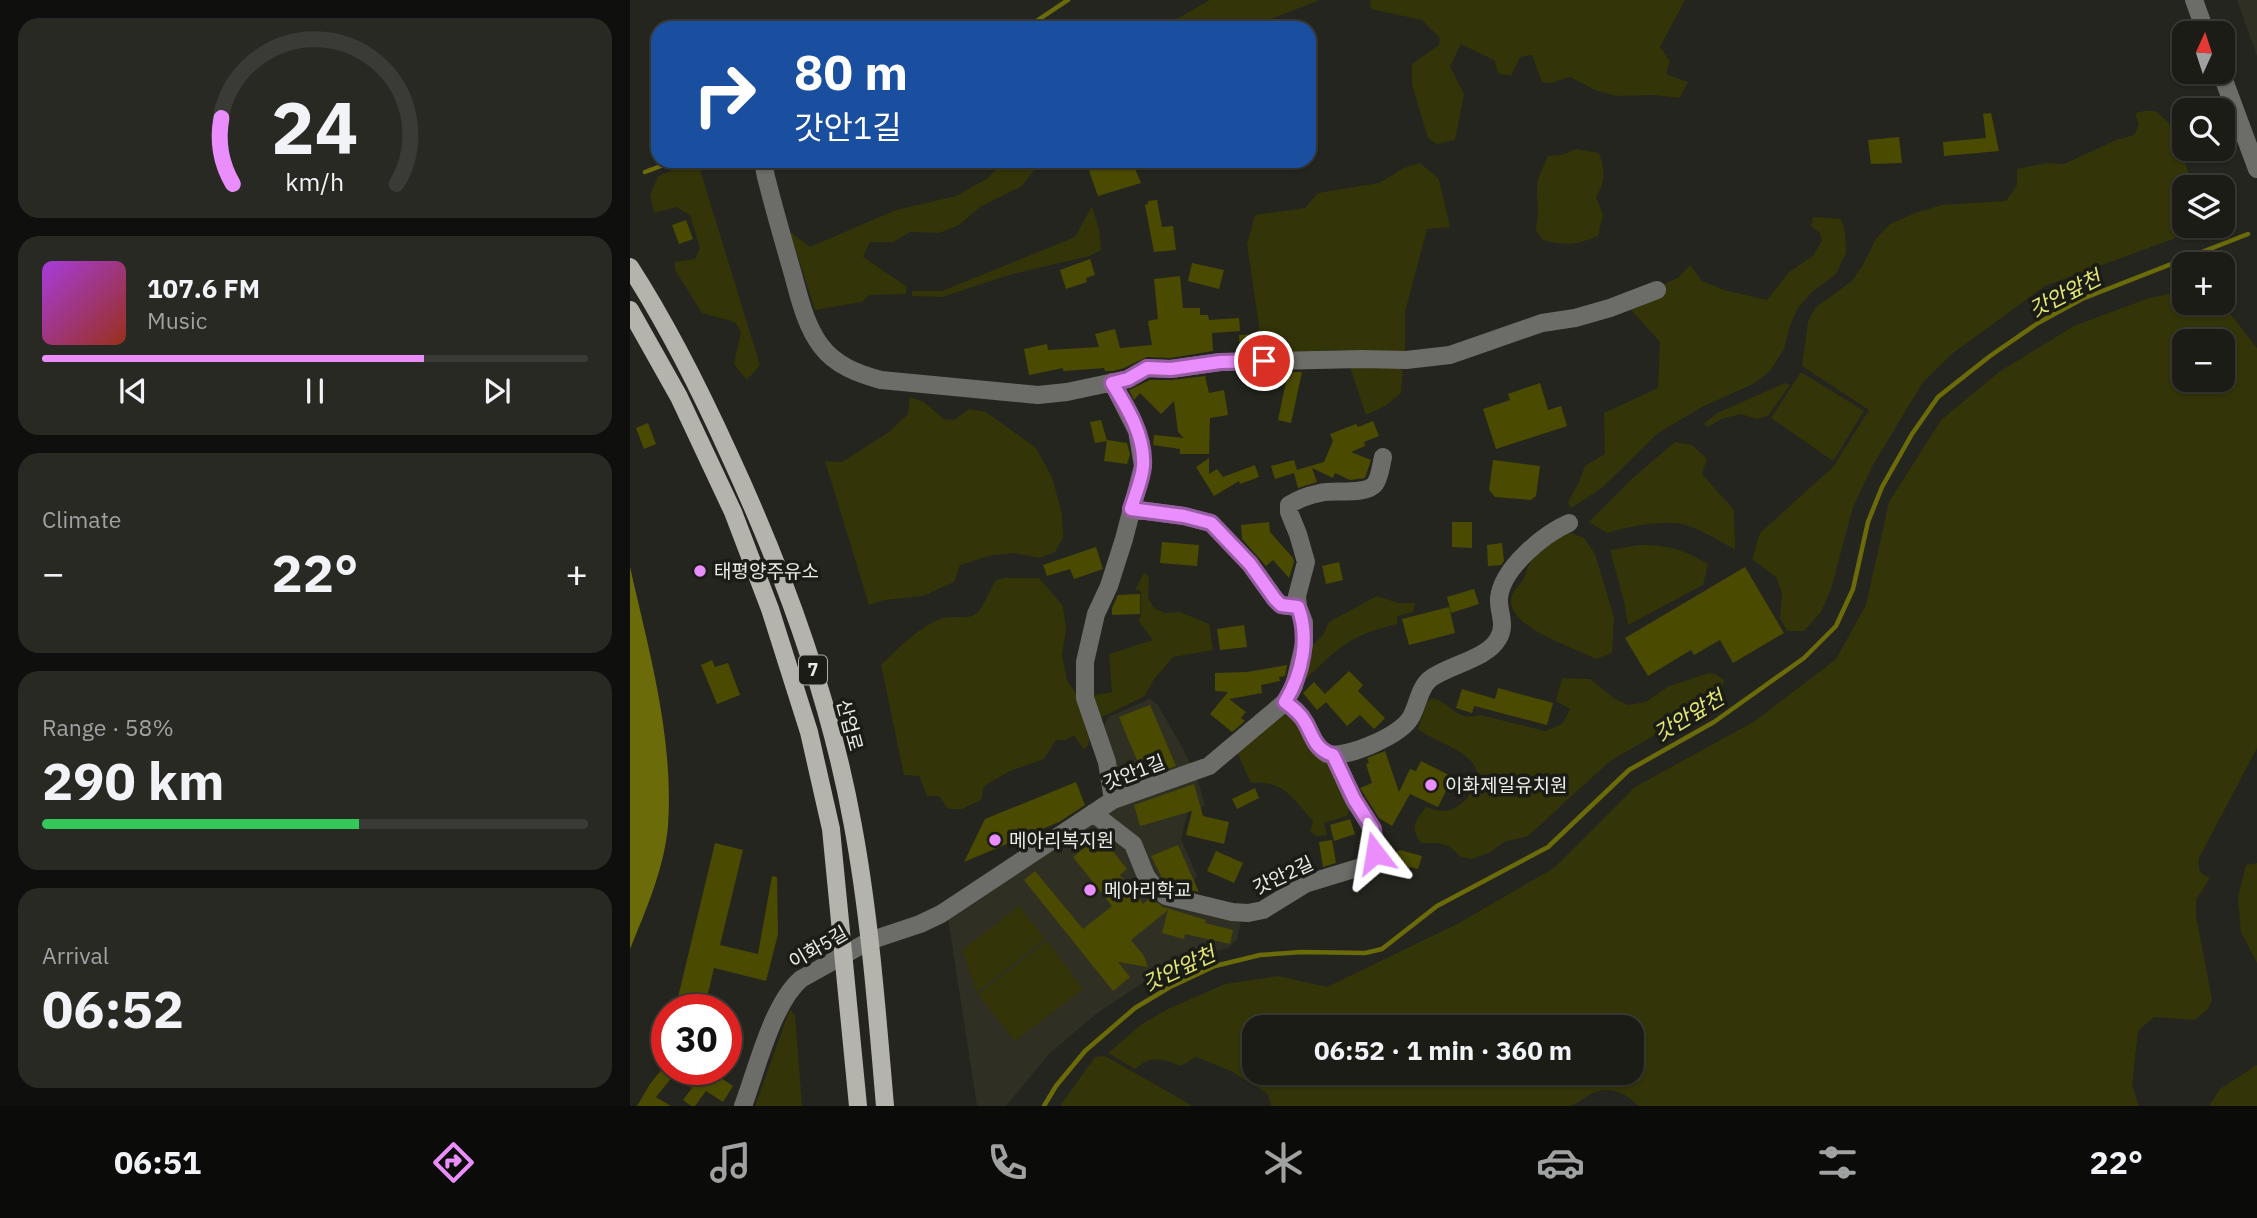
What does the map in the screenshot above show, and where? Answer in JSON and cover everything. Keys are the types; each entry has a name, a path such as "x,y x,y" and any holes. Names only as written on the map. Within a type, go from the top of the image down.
{"main road":[{"name":"산업로","path":"630,267 700,390 752,504 791,601 830,726 850,814 869,941 885,1106"},
{"name":"7","path":"630,310 679,397 733,512 770,608 809,732 831,829 858,1106"}],"street":[{"path":"2194,0 2202,21"},
{"path":"2225,84 2257,169"},
{"path":"764,168 801,303 811,330 822,348 838,362 857,373 881,380 1038,395 1112,383 1128,379 1147,368 1171,369 1220,362 1406,360 1451,355 1542,323 1576,318 1611,308 1657,290"},
{"path":"1112,383 1134,423 1142,450 1143,466 1108,586 1090,634 1084,682 1085,698 1107,762 1113,800"},
{"name":"갓안1길","path":"869,941 941,914 1113,800 1209,766 1285,702 1294,686 1304,644 1304,622 1297,596 1306,562 1289,505 1322,492 1351,492 1369,488 1375,484 1383,457"},
{"path":"1131,509 1184,516 1211,523 1250,564 1281,605 1298,607"},
{"path":"1333,755 1387,740 1396,734 1412,717 1423,687 1429,680 1442,671 1491,649 1502,631 1499,601 1504,582 1541,538 1570,523"},
{"name":"갓안2길","path":"1093,813 1133,844 1154,888 1166,896 1233,912 1263,910 1305,884 1364,866 1375,853 1373,829 1354,799 1333,755 1321,750 1304,720 1285,702"},
{"name":"이화5길","path":"743,1106 785,996 801,979 869,941"}],"shaded area":[{"path":"1210,0 1320,0 1268,20 1173,21"},
{"path":"1370,0 1685,0 1660,47 1670,61 1666,74 1688,82 1680,98 1655,95 1616,96 1595,90 1570,77 1551,83 1542,82 1532,55 1520,57 1511,76 1498,73 1494,60 1461,44 1450,66 1464,94 1455,140 1437,144 1428,138 1412,85 1412,64 1439,45 1440,38 1422,20 1371,9"},
{"path":"2237,0 2257,0 2257,56"},
{"path":"2156,111 2172,126 2172,161 2185,161 2189,175 2172,175 2172,238 2176,238 2045,286 1953,353 1923,382 1873,465 1853,507 1831,589 1821,612 1804,631 1787,631 1780,618 1782,593 1776,577 1752,559 1760,533 1833,467 1869,410 1802,366 1808,322 1815,308 1852,281 1876,239 1890,224 1942,205 2006,201 2017,185 2017,169 2047,163 2064,164 2116,140 2134,135 2139,125 2135,113"},
{"path":"1577,149 1599,153 1602,165 1603,181 1596,197 1603,215 1598,236 1571,244 1543,240 1536,231 1539,176 1548,156"},
{"path":"1420,163 1439,179 1450,227 1427,229 1405,312 1405,353 1337,350 1263,353 1247,244 1255,215 1305,208 1318,193 1379,183 1404,168"},
{"path":"679,168 700,168 760,365 747,380 734,364 741,332 735,322 702,313 675,270 675,262 695,259 700,248 690,215 676,207 654,213 650,195 658,176"},
{"path":"997,168 1036,168 1022,186 980,207 959,225 939,233 910,232 893,242 870,242 863,257 906,286 906,294 869,295 862,302 815,310 790,232 810,247 896,210 956,196 988,178"},
{"path":"1092,206 1099,229 1101,250 1089,256 1009,275 942,297 912,296 912,291 942,291 1075,237"},
{"path":"1813,217 1841,219 1846,253 1836,274 1812,292 1798,308 1784,349 1770,371 1753,384 1702,407 1658,433 1602,488 1571,508 1568,502 1585,466 1605,454 1604,413 1658,388 1660,342 1631,310 1664,295 1665,284 1679,277 1690,265 1702,281 1724,290 1767,300 1789,272 1813,256 1822,241 1820,233 1811,226"},
{"path":"2172,293 2172,315 2231,315 2257,348 2257,748 2199,858 2200,871 2210,878 2196,900 2196,916 2212,1000 2208,1009 2195,1020 2154,1017 2138,1031 2132,1085 2139,1106 1638,1106 1625,1095 1602,1090 1570,1106 1271,1106 1268,1094 1254,1085 1644,1085 1644,1015 1242,1015 1242,1078 1196,1057 1181,1066 1157,1059 1147,1061 1135,1069 1108,1053 1142,1024 1168,1009 1225,984 1278,976 1327,987 1457,924 1554,868 1635,787 1755,721 1836,659 1866,605 1889,502 1941,420 1999,372 2074,326 2149,298"},
{"path":"1349,364 1399,366 1403,372 1401,393 1385,406 1366,415"},
{"path":"1801,372 1864,411 1833,461 1771,418"},
{"path":"1785,383 1790,385 1768,416 1757,419 1741,414 1721,419 1708,427 1704,424 1717,413"},
{"path":"910,397 924,402 944,419 954,420 969,409 986,412 1036,448 1052,477 1062,514 1063,538 1055,552 1039,558 1015,553 993,555 960,565 954,582 923,596 884,600 869,605 825,461 842,462 889,432 908,414"},
{"path":"1675,442 1692,445 1707,459 1702,474 1734,510 1735,549 1697,529 1681,524 1648,524 1607,533 1589,522 1634,477"},
{"path":"1571,533 1584,538 1595,554 1614,617 1612,653 1596,659 1532,628 1514,611 1511,601 1512,594 1524,578 1537,552 1546,542"},
{"path":"1639,545 1675,549 1708,564 1703,585 1628,625 1610,550"},
{"path":"630,567 664,728 669,793 663,858 654,889 630,949"},
{"path":"1144,573 1149,576 1148,598 1154,608 1165,613 1180,612 1209,624 1213,650 1173,657 1154,679 1145,696 1098,719 1090,696 1112,692 1109,654 1153,640 1139,622 1141,591 1135,590"},
{"path":"1039,578 1063,606 1066,630 1062,655 1067,681 1085,706 1084,721 1089,743 1084,750 1074,735 1066,740 1056,740 1044,759 1010,771 984,786 981,800 962,809 948,809 939,796 927,796 919,776 904,775 881,665 910,638 934,622 947,617 969,617 976,614 996,580"},
{"path":"1377,596 1398,603 1415,603 1413,612 1398,616 1397,624 1368,633 1346,644 1305,680 1303,677 1309,649 1323,635 1329,622"},
{"path":"1709,673 1724,680 1722,689 1700,709 1610,761 1528,836 1504,842 1489,853 1471,859 1461,857 1449,846 1421,843 1417,837 1415,824 1426,807 1445,811 1458,806 1469,795 1477,775 1468,758 1418,729 1427,702 1432,698 1465,716 1480,715 1545,731 1562,724 1570,709 1556,701 1562,678 1590,679 1615,699 1628,705 1646,702 1669,686"},
{"name":"메아리학교","path":"1150,699 1158,705 1182,747 1198,781 1205,806 1188,811 1181,839 1197,876 1182,904 1241,920 1237,940 1228,948 1189,959 1156,974 1096,1014 1050,1053 1006,1106 977,1106 948,918 1124,803 1124,786 1104,726 1108,717"},
{"path":"1285,713 1314,743 1351,805 1347,816 1324,823 1327,835 1317,836 1310,832 1313,821 1280,788 1251,783 1236,750"},
{"path":"2257,863 2257,963 2241,932 2238,897 2246,865"},
{"path":"1019,906 1045,939 977,992 962,950"},
{"path":"1047,941 1083,989 1015,1041 978,994"},
{"path":"790,1009 795,1016 802,1106 755,1106"},
{"path":"1105,1056 1193,1106 1060,1106 1095,1057"},
{"path":"2257,1065 2257,1106 2209,1106 2220,1089"}],"building":[{"path":"1991,113 1999,151 1944,156 1943,142 1986,138 1983,114"},
{"path":"1899,137 1902,163 1871,164 1868,140"},
{"path":"1097,168 1134,168 1141,183 1098,196 1089,171"},
{"path":"1157,200 1162,227 1173,226 1176,250 1154,252 1145,205 1148,201"},
{"path":"686,220 693,239 679,244 672,225"},
{"path":"1090,259 1095,275 1086,278 1087,282 1066,289 1060,270"},
{"path":"1192,263 1224,270 1219,289 1188,281"},
{"path":"1180,276 1183,308 1200,308 1200,315 1208,315 1209,320 1239,318 1240,331 1212,333 1213,351 1170,358 1147,357 1113,371 1105,371 1104,368 1063,371 1063,368 1029,375 1024,349 1047,344 1048,350 1099,347 1095,334 1115,329 1120,348 1152,345 1148,321 1158,319 1154,279"},
{"path":"1256,334 1257,350 1240,350 1239,335"},
{"path":"1288,372 1302,372 1291,423 1278,420"},
{"path":"1205,376 1209,393 1224,390 1228,415 1210,418 1209,454 1180,454 1180,449 1153,445 1154,435 1184,438 1178,432 1174,401 1161,414 1140,393 1134,400 1129,390 1150,380"},
{"path":"1540,383 1548,410 1561,406 1567,426 1496,449 1483,409 1510,400 1508,394"},
{"path":"1101,420 1107,441 1095,443 1090,422"},
{"path":"1373,421 1379,436 1364,442 1365,446 1351,452 1371,460 1365,478 1350,480 1335,473 1333,478 1312,468 1317,482 1298,488 1294,473 1275,479 1271,466 1294,460 1297,470 1324,462 1333,441 1330,434"},
{"path":"648,423 656,444 644,449 636,428"},
{"path":"1107,440 1127,443 1130,455 1127,464 1104,461"},
{"path":"1209,458 1209,474 1217,469 1223,477 1255,465 1259,477 1240,484 1239,481 1214,496 1196,467"},
{"path":"1493,460 1540,466 1536,496 1531,500 1495,497 1489,490"},
{"path":"1269,522 1270,532 1293,558 1289,578 1273,560 1266,566 1242,539 1241,525"},
{"path":"1452,522 1472,522 1472,548 1452,547"},
{"path":"1162,542 1199,545 1197,566 1160,563"},
{"path":"1502,543 1504,561 1501,565 1488,566 1487,545"},
{"path":"1096,547 1103,569 1074,579 1070,569 1047,576 1043,565"},
{"path":"1339,562 1343,580 1326,584 1322,566"},
{"path":"1745,567 1784,633 1733,663 1720,640 1694,655 1691,650 1648,676 1625,638"},
{"path":"1474,589 1479,604 1451,613 1447,597"},
{"path":"1140,594 1140,614 1112,615 1118,595"},
{"path":"1449,607 1455,633 1409,645 1402,619"},
{"path":"1244,625 1247,647 1220,650 1217,629"},
{"path":"712,660 715,667 728,663 740,695 717,704 701,665"},
{"path":"1287,665 1285,676 1279,677 1280,681 1261,685 1262,693 1229,699 1246,712 1241,718 1245,721 1232,732 1210,714 1228,692 1215,691 1215,673 1247,672"},
{"path":"1349,671 1363,685 1358,691 1385,718 1374,729 1360,715 1347,726 1326,702 1317,710 1303,693 1314,682 1325,694"},
{"path":"1498,688 1553,703 1547,725 1474,706 1472,713 1456,708 1462,689 1495,699"},
{"path":"1150,705 1176,766 1144,777 1119,717"},
{"path":"1385,751 1399,792 1410,769 1416,771 1421,761 1453,777 1438,807 1410,794 1392,826 1379,818 1360,788 1372,783 1366,764 1369,763 1367,758"},
{"name":"메아리복지원","path":"1076,782 1085,805 1059,822 964,862 985,819"},
{"path":"1194,784 1203,816 1229,822 1224,844 1186,835 1192,811 1140,826 1134,805"},
{"path":"1255,788 1259,798 1237,809 1232,799"},
{"path":"1350,819 1355,834 1334,841 1330,825"},
{"path":"1100,835 1127,869 1120,875 1143,904 1150,898 1163,907 1233,930 1230,944 1185,934 1184,939 1162,933 1168,910 1131,940 1144,956 1148,967 1118,962 1130,977 1113,991 1024,880 1035,871 1083,929 1112,906 1073,857"},
{"path":"1332,840 1336,863 1323,867 1319,842"},
{"path":"715,843 743,850 720,945 758,954 772,876 777,877 778,934 766,981 714,968 708,994 679,994"},
{"path":"1178,845 1199,892 1171,885 1163,880 1151,856"},
{"path":"1400,850 1422,856 1418,869 1383,861"},
{"path":"1216,851 1243,863 1234,883 1207,871"},
{"path":"650,1084 666,1085 656,1097 671,1106 637,1106"},
{"path":"688,1085 733,1086 723,1102 706,1091 695,1106 683,1100 692,1088"}],"waterway":[{"path":"1036,21 1068,0"},
{"path":"645,172 656,168"},
{"name":"갓안앞천","path":"1044,1106 1056,1086 1085,1051 1135,1008 1170,987 1215,966 1260,955 1302,952 1365,953 1382,949 1437,906 1548,847 1629,770 1714,722 1804,658 1836,626 1853,589 1868,522 1882,487 1912,434 1938,397 2038,323 2082,299 2248,234"}],"place":[{"name":"태평양주유소","path":"700,571"},
{"name":"이화제일유치원","path":"1431,785"},
{"name":"메아리복지원","path":"995,840"},
{"name":"메아리학교","path":"1090,890"}],"route":[{"path":"1264,361 1220,362 1171,369 1147,368 1128,379 1112,383 1131,416 1142,450 1143,466 1131,509 1184,516 1211,523 1250,564 1264,587 1281,605 1298,607 1304,622 1304,644 1294,686 1285,702 1304,720 1314,742 1321,750 1333,755 1354,799 1373,829 1375,853"}]}
